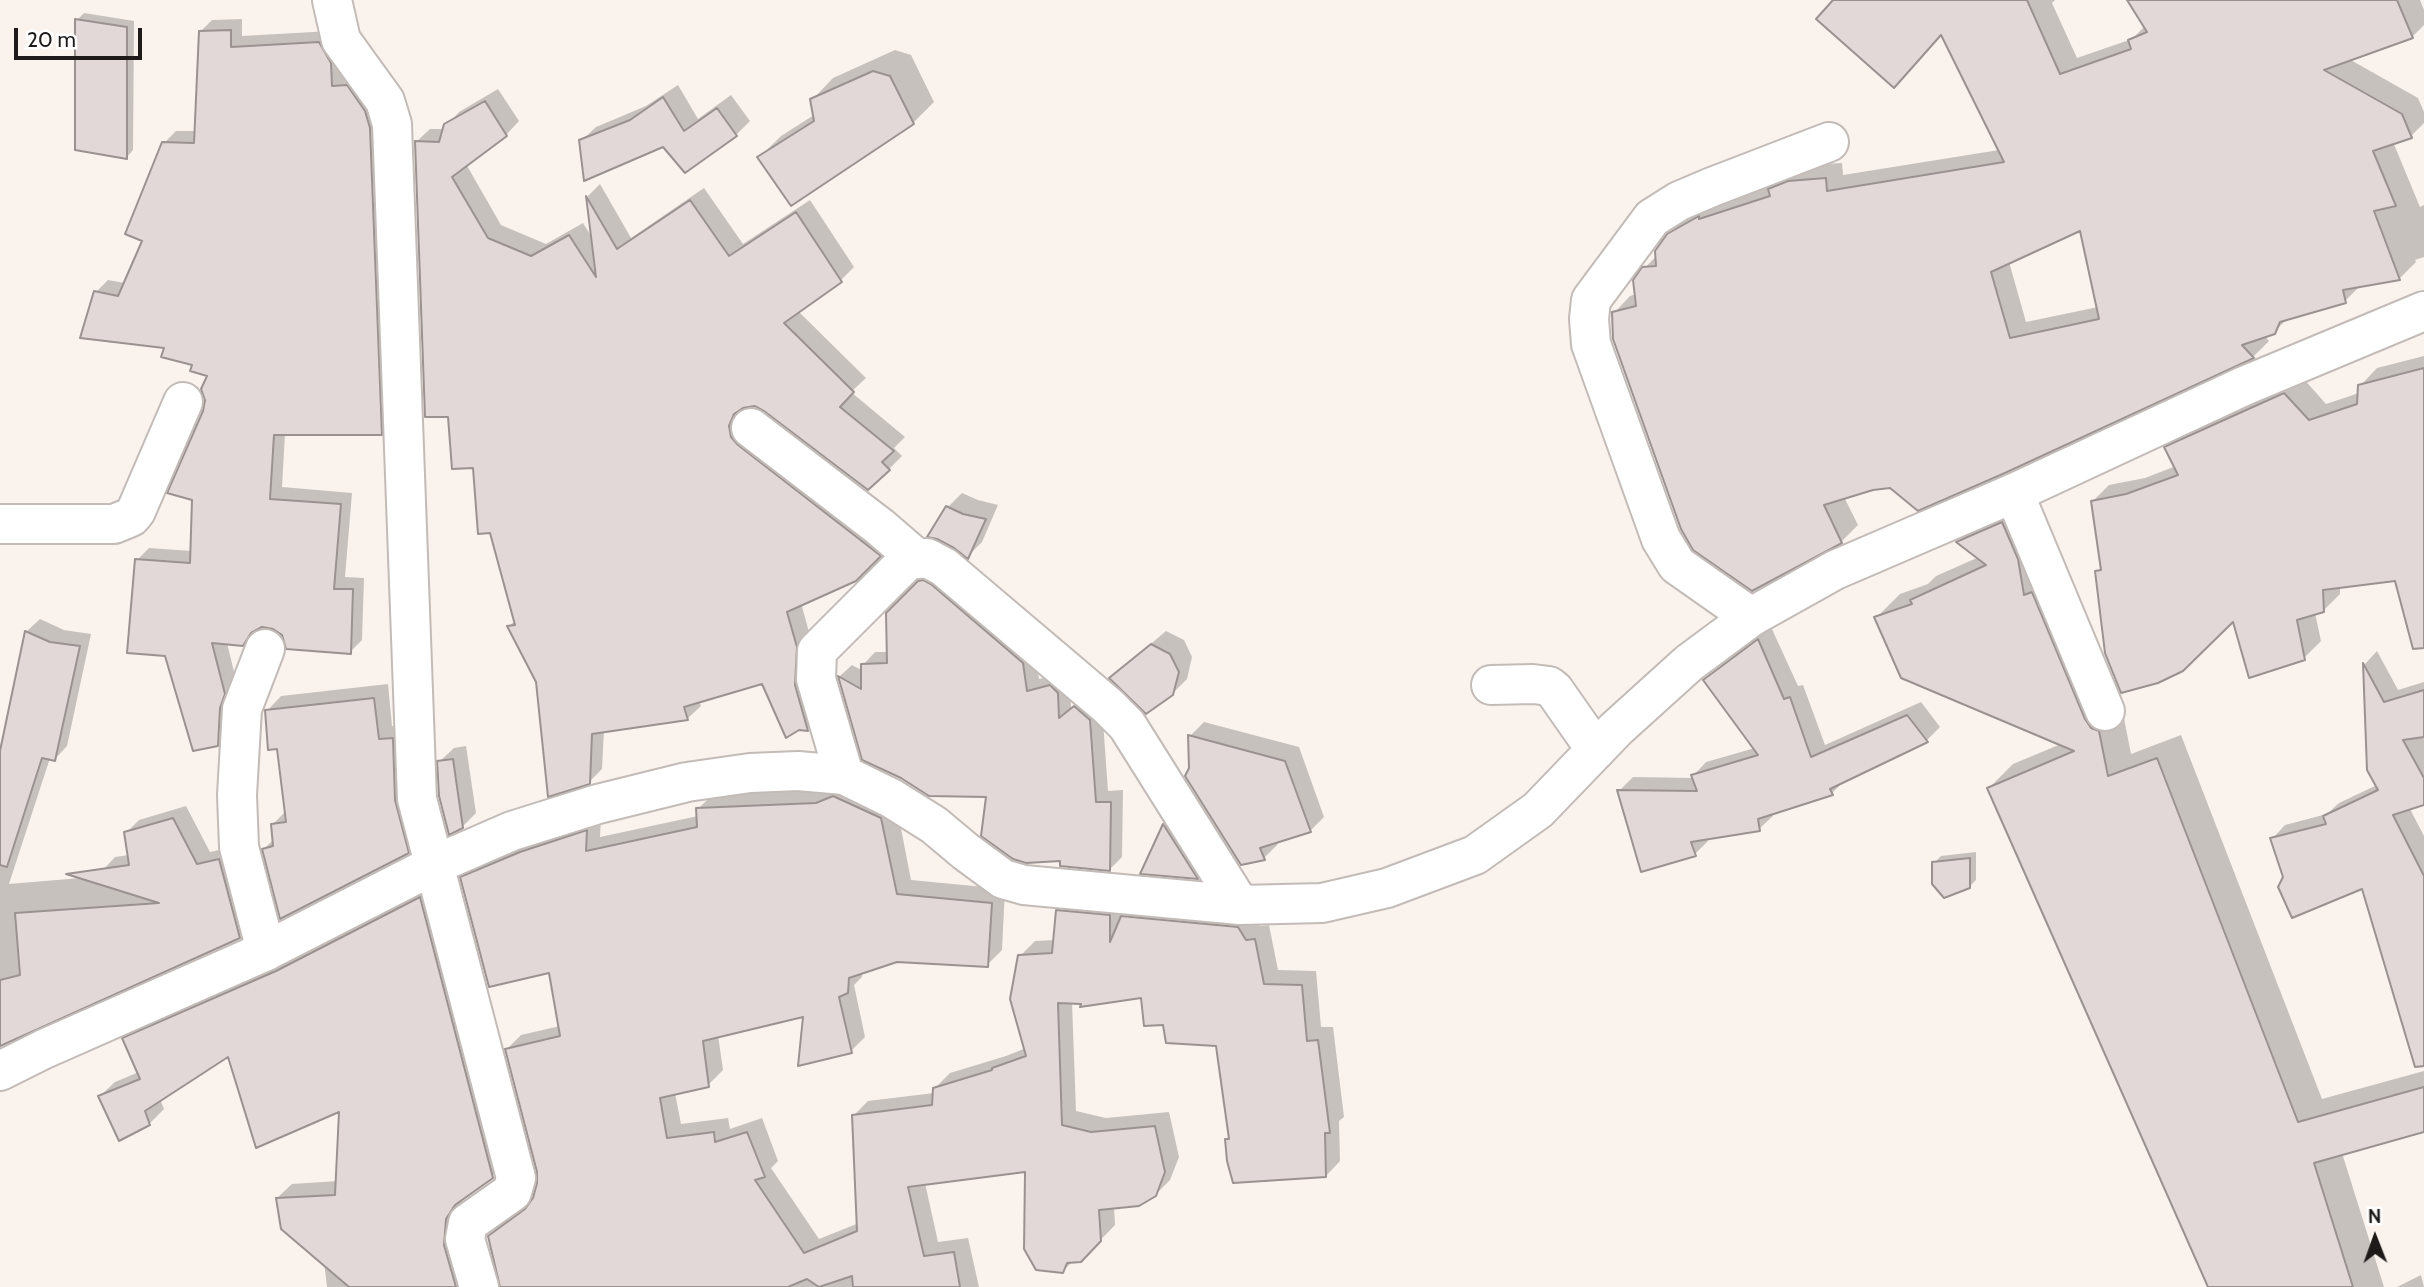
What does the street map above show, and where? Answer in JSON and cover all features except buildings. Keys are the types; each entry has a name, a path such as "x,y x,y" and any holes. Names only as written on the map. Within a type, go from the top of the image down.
{"street":[{"path":"332,0 341,40 385,101 392,124 417,799 516,1178 512,1192 468,1223 465,1239 479,1287"},
{"path":"1751,617 1676,565 1661,539 1591,344 1591,300 1652,218 1679,201 1829,142"},
{"path":"0,1071 266,951 436,864 512,831 598,804 687,782 750,773 798,771 844,775 891,798 934,825 1003,879 1024,885 1240,905 1322,903 1387,888 1475,855 1538,810 1596,750 1689,663 1751,617 1835,570 2014,493 2244,386 2424,311"},
{"path":"0,524 114,524 131,517 183,402"},
{"path":"751,428 916,558"},
{"path":"2014,493 2105,711"},
{"path":"844,775 816,679 817,651 908,561 927,558 944,567 1127,725 1240,905"},
{"path":"265,649 242,709 237,795 239,847 266,951"},
{"path":"1491,685 1549,686 1555,690 1596,750"}]}
